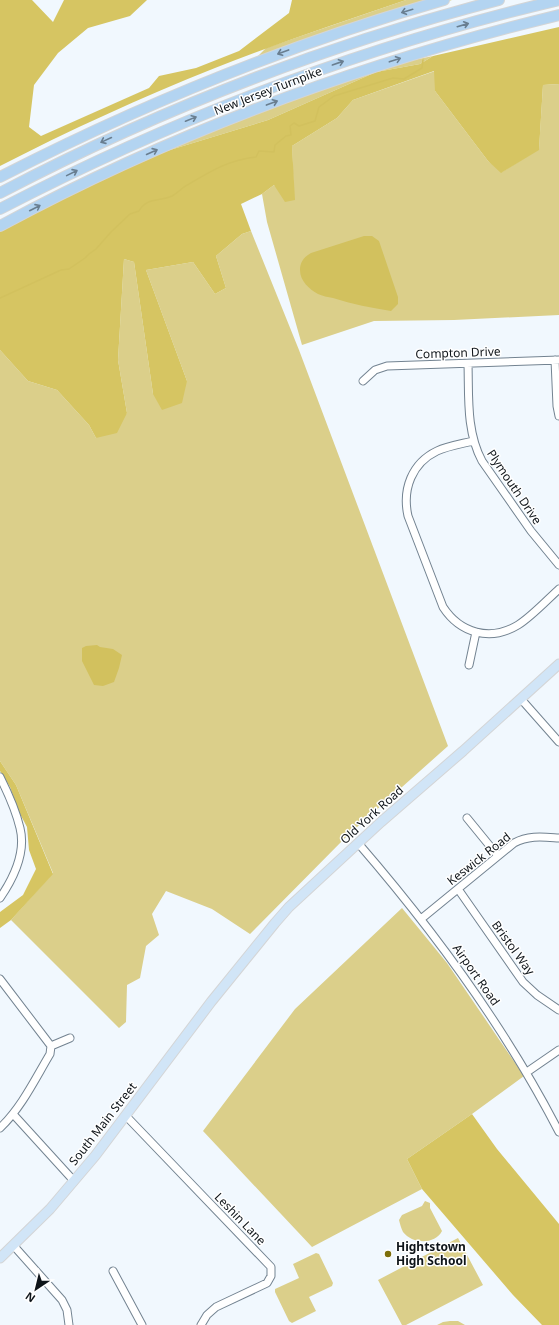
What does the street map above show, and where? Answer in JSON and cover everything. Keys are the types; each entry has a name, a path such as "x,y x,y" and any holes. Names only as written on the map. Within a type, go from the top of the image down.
{"highway":[{"path":"0,177 98,128 220,76 318,40 444,0"},
{"name":"New Jersey Turnpike","path":"0,193 115,136 238,85 303,60 369,38 436,17 498,0"},
{"name":"New Jersey Turnpike","path":"0,209 86,166 149,137 275,86 341,62 414,39 558,0"},
{"name":"New Jersey Turnpike","path":"0,226 138,158 268,104 339,78 400,59 467,39 559,15"}],"main road":[{"name":"Old York Road","path":"215,996 289,907 358,843 559,664"},
{"name":"South Main Street","path":"0,1258 50,1209 74,1181 126,1116 215,996"}],"street":[{"name":"Compton Drive","path":"363,381 372,371 381,367 557,360"},
{"path":"557,360 557,406 559,416"},
{"name":"Plymouth Drive","path":"468,364 470,427 473,441 482,461 530,531 559,565"},
{"path":"473,441 442,449 424,459 413,472 406,495 406,507 412,526 443,607 450,618 468,630 494,634 511,629 519,624 559,589"},
{"path":"469,665 476,632"},
{"path":"521,699 559,742"},
{"path":"0,777 9,796 21,830 20,850 15,872 0,898"},
{"path":"467,818 498,856"},
{"name":"Keswick Road","path":"421,919 514,843 526,838 535,837 559,838"},
{"name":"Airport Road","path":"358,843 390,879 475,990 527,1072 559,1132"},
{"name":"Bristol Way","path":"458,889 523,982 537,995 559,1010"},
{"path":"0,979 51,1046 50,1054 25,1098 0,1128"},
{"path":"51,1046 70,1038"},
{"path":"527,1072 559,1050"},
{"path":"13,1114 74,1181"},
{"name":"Leshin Lane","path":"126,1116 270,1267 271,1276 267,1283 216,1307 207,1315 202,1325"},
{"path":"13,1245 62,1300 69,1325"},
{"path":"113,1270 142,1325"}],"shaded area":[{"path":"0,0 32,0 53,22 64,0 147,0 130,16 88,28 58,53 34,85 29,127 41,136 149,88 159,76 196,68 239,51 289,13 292,0 406,0 262,50 160,90 106,114 0,166"},
{"path":"406,0 452,0 245,69 266,48"},
{"path":"559,27 559,84 543,85 539,150 501,173 488,161 435,91 434,71 353,100 337,118 292,146 295,200 285,202 274,185 262,194 241,204 251,231 242,234 216,256 226,288 215,294 193,262 146,270 187,381 182,403 162,410 153,394 134,262 124,259 118,360 127,413 117,433 96,438 89,425 57,390 28,381 0,350 0,223 147,157 268,120 376,72 420,64 433,56"},
{"path":"433,56 420,64 376,72 268,120 147,157 335,76"},
{"path":"435,71 435,91 488,161 502,172 539,149 543,85 559,84 559,315 454,320 374,321 302,345 267,222 262,194 274,185 294,200 292,146 337,118 353,100"},
{"path":"251,231 299,350 448,746 346,837 250,934 212,909 166,891 152,914 159,935 146,946 140,978 127,985 126,1022 119,1028 11,920 53,873 16,785 0,761 0,350 28,381 57,390 89,425 96,438 127,413 118,360 124,259 134,262 153,394 187,381 146,270 193,262 215,294 226,288 216,256 242,234"},
{"path":"364,236 372,236 379,241 398,297 398,304 391,311 320,295 308,287 300,274 301,265 304,258 311,253"},
{"path":"97,645 100,647 113,649 122,655 114,682 103,686 94,685 82,661 82,648"},
{"path":"0,761 16,785 53,874 11,920 0,928 0,912 23,895 36,869 29,850 27,827 19,812 10,787 0,771"},
{"path":"402,908 447,963 524,1076 407,1159 422,1189 312,1247 203,1131 295,1009"},
{"path":"472,1114 497,1149 559,1224 559,1325 542,1325 513,1295 422,1189 407,1159"},
{"path":"425,1201 430,1203 430,1208 442,1231 439,1236 429,1241 417,1241 407,1236 403,1232 399,1220 402,1215 422,1206"},
{"path":"458,1238 483,1285 406,1325 402,1325 378,1280"},
{"path":"316,1253 319,1254 333,1283 332,1286 309,1297 316,1311 292,1323 289,1321 275,1292 275,1289 299,1278 293,1264"},
{"path":"450,1321 458,1321 465,1325 437,1325"}],"waterway":[{"path":"0,298 61,270 69,269 96,249 130,214 139,211 146,204 154,200 172,196 201,177 227,164 256,157 259,151 274,152 275,145 286,136 291,135 290,126 294,123 299,126 315,121 319,107 334,96 393,78 404,79 422,68 423,60"}],"place":[{"name":"Hightstown High School","path":"388,1254"}]}
